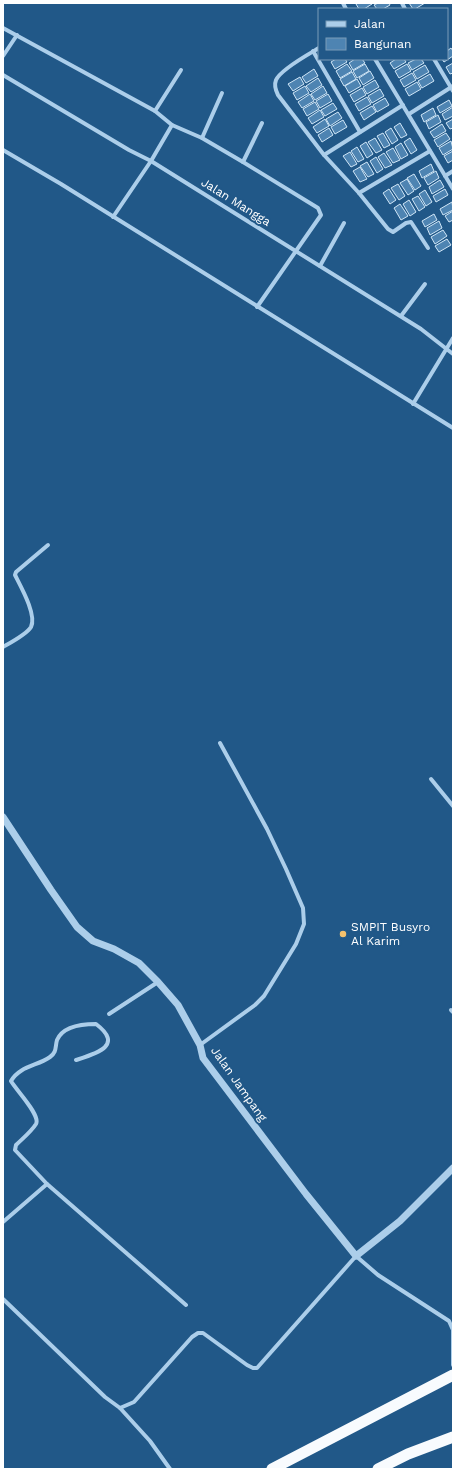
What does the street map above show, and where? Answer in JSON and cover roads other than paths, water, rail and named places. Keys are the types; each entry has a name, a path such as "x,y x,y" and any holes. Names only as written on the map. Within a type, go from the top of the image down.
{"highway":[{"path":"272,1469 453,1375"},
{"path":"378,1469 408,1454 453,1437"}],"street":[{"path":"3,28 155,111 172,125 202,138 316,206 321,212 320,216 257,307"},
{"path":"3,56 17,35"},
{"path":"318,48 279,76 276,80 276,90 278,95 324,155 359,193 388,229 393,232 406,223 411,222 428,248"},
{"path":"313,51 318,60"},
{"path":"318,60 360,132"},
{"path":"376,60 453,189"},
{"path":"409,114 452,88 435,60"},
{"path":"155,111 181,70"},
{"name":"Jalan Mangga","path":"3,75 129,150 151,161 401,316 421,329 453,354"},
{"path":"202,138 222,93"},
{"path":"324,155 403,105"},
{"path":"243,162 262,123"},
{"path":"113,217 151,161 172,125"},
{"path":"3,150 453,428"},
{"path":"359,193 430,151"},
{"path":"445,176 453,171"},
{"path":"320,266 344,223"},
{"path":"401,316 425,284"},
{"path":"413,404 453,338"},
{"path":"3,647 27,632 32,625 30,608 16,572 48,545"},
{"path":"200,1045 255,1005 264,996 296,944 304,924 303,908 286,869 267,829 220,743"},
{"path":"431,779 453,806"},
{"name":"Jalan Jampang","path":"3,817 77,927 93,941 114,949 139,963 178,1005 200,1045 203,1058 306,1194 356,1256"},
{"path":"109,1014 158,982"},
{"path":"76,1060 95,1054 107,1046 109,1041 107,1036 96,1024 78,1026 62,1034 57,1040 55,1052 51,1056 28,1066 17,1074 11,1081 35,1115 37,1121 35,1126 16,1146 15,1150 47,1184 186,1305"},
{"path":"120,1408 134,1402 192,1337 198,1333 203,1333 247,1365 257,1368 356,1256 400,1221 453,1168"},
{"path":"3,1222 47,1184"},
{"path":"356,1256 378,1276 449,1320 453,1330 453,1365"},
{"path":"3,1300 105,1397 120,1408 150,1441 170,1469"}],"place":[{"name":"SMPIT Busyro Al Karim","path":"343,934"}]}
